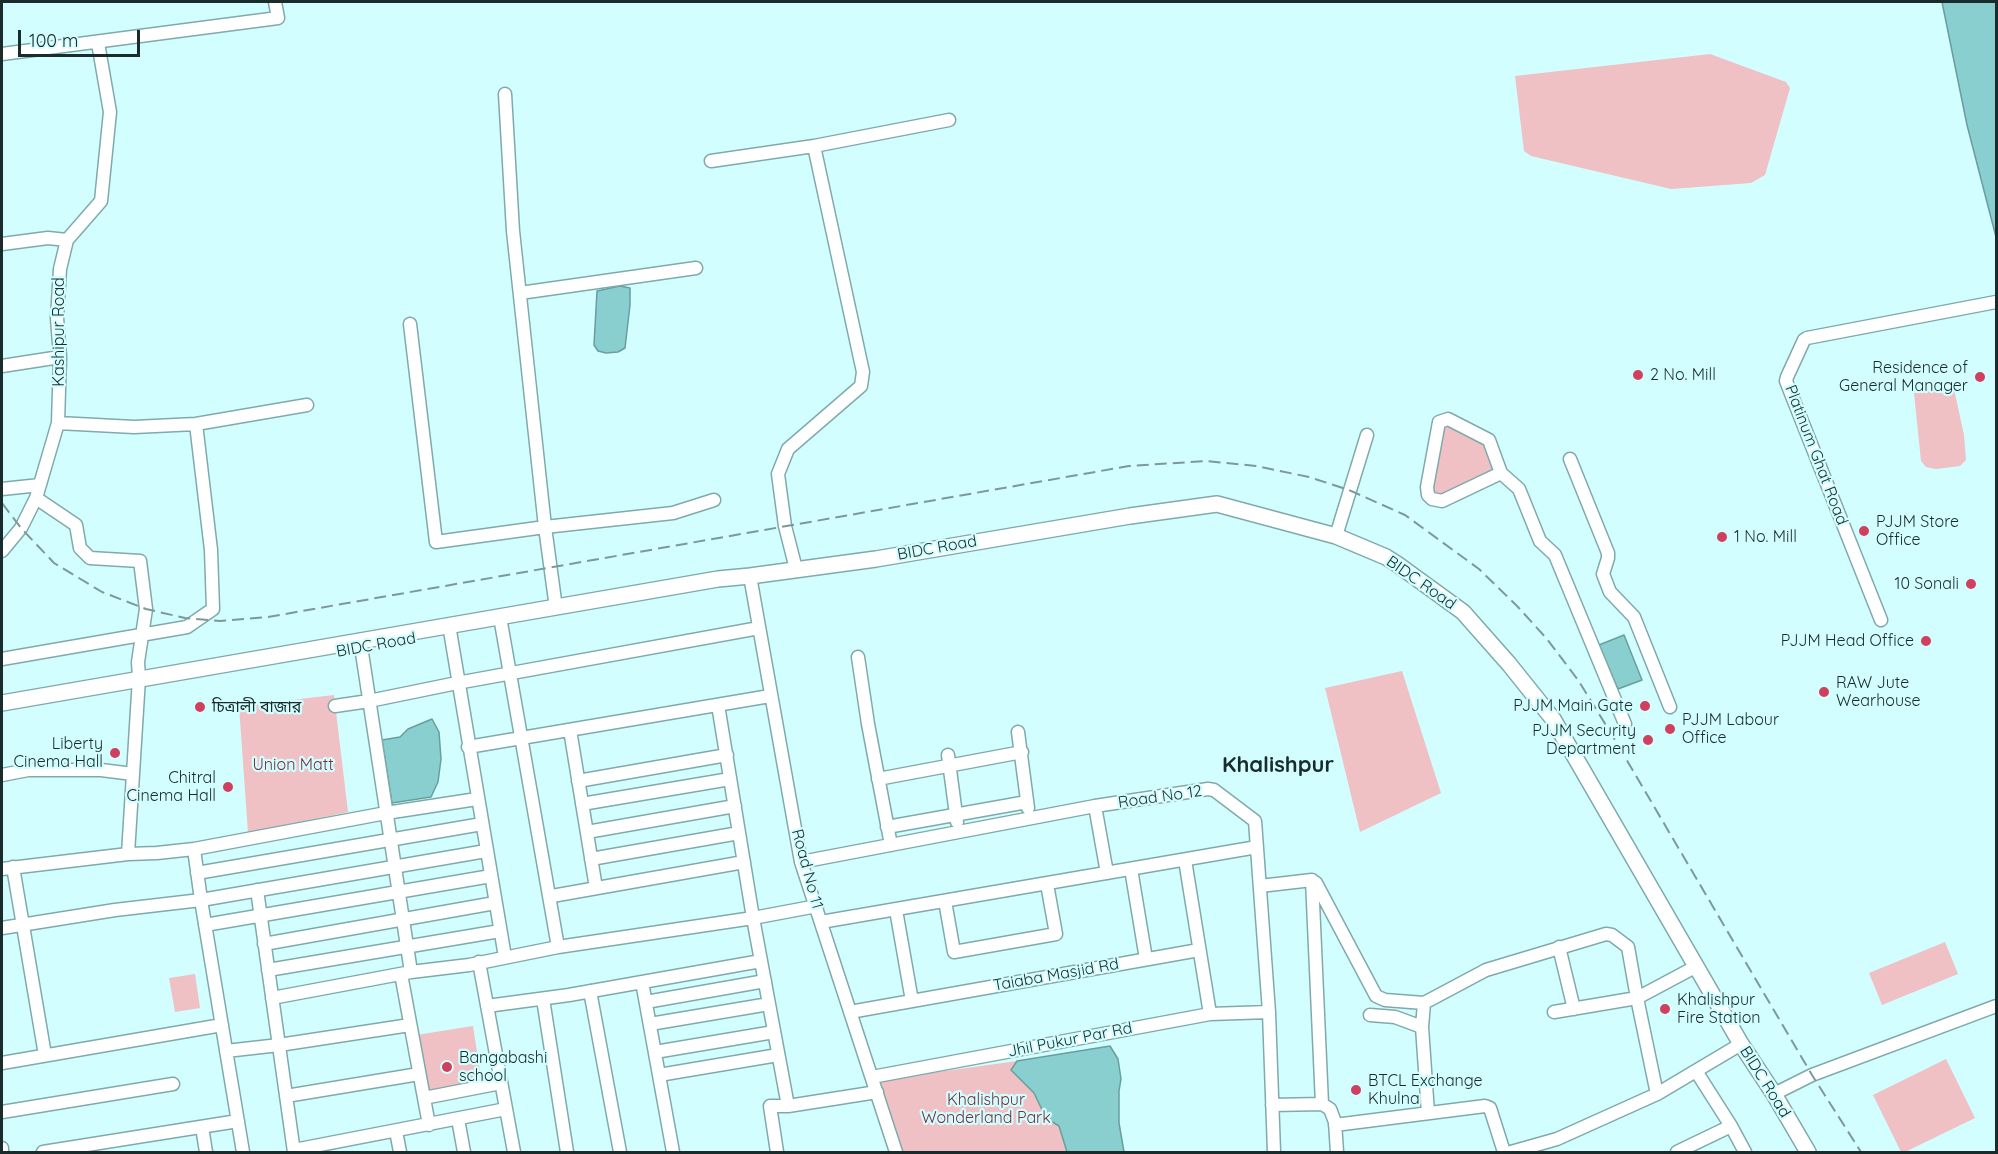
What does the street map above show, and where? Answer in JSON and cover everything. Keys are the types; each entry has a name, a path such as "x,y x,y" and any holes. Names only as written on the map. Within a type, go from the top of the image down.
{"main road":[{"name":"BIDC Road","path":"501,620 718,579 876,559 1212,504 1336,536 1397,564 1463,612 1553,719 1741,1044 1808,1152"},
{"name":"BIDC Road","path":"2,703 721,585 750,576"},
{"name":"BIDC Road","path":"2,710 139,682"}],"street":[{"path":"2,54 278,18 275,2"},
{"name":"Kashipur Road","path":"2,550 21,528 38,491 58,423 59,279 68,240 101,201 110,112 98,43"},
{"path":"505,94 513,231 556,608"},
{"path":"711,161 814,146 949,120"},
{"path":"796,569 785,526 778,474 788,449 861,386 863,372 814,146"},
{"path":"2,244 48,238 68,240"},
{"path":"520,293 696,268"},
{"name":"Platinum Ghat Road","path":"1881,620 1786,377 1807,338 1996,302"},
{"path":"410,324 435,542 673,513 714,500"},
{"path":"2,366 60,357"},
{"path":"58,423 134,427 196,424 307,405"},
{"path":"1501,473 1442,501 1432,499 1428,495 1427,487 1439,422 1448,419 1487,438 1501,473 1519,489 1540,541 1555,555 1625,724"},
{"path":"2,659 187,627 213,609 211,550 196,424"},
{"path":"1336,536 1367,435"},
{"path":"1570,459 1608,553 1603,574 1610,592 1634,617 1670,707"},
{"path":"2,489 38,491 76,525 80,548 90,558 140,561 146,609 138,662 139,682 128,854"},
{"name":"Road No 11","path":"750,576 801,862 896,1152"},
{"path":"501,620 558,947"},
{"path":"335,705 369,701 759,628"},
{"path":"449,629 505,957"},
{"path":"360,644 407,945 406,973 410,1025 429,1125"},
{"path":"858,657 891,845"},
{"path":"468,747 770,696"},
{"path":"718,705 753,918 788,1106"},
{"path":"570,730 596,888"},
{"path":"1018,732 1029,819"},
{"path":"878,779 949,760 1022,752"},
{"path":"578,781 727,755"},
{"path":"949,760 959,832"},
{"path":"2,775 28,770 101,770 133,774"},
{"path":"582,804 730,779"},
{"name":"Road No 12","path":"801,862 1095,806 1214,790 1255,821 1269,1012 1274,1152"},
{"path":"45,1055 22,925 7,868 194,849 386,813 477,799"},
{"path":"887,827 1027,802"},
{"path":"587,832 735,806"},
{"path":"1095,806 1107,873"},
{"path":"197,873 482,824"},
{"path":"591,859 739,833"},
{"path":"821,922 1257,847"},
{"path":"194,849 243,1152"},
{"path":"2,928 115,910 201,900 486,851"},
{"path":"1185,860 1210,1014"},
{"path":"552,896 744,862"},
{"path":"1131,869 1146,960"},
{"path":"205,925 490,876"},
{"path":"1260,886 1312,880 1316,883 1376,996 1385,1000 1424,1003 1486,970 1559,947 1606,934 1612,935 1629,947 1636,998 1657,1095"},
{"path":"1312,880 1323,1104"},
{"path":"945,901 954,952 1056,933 1047,884"},
{"path":"257,890 294,1151 506,1109"},
{"path":"264,944 495,903"},
{"path":"272,998 558,947 753,918 817,906"},
{"path":"896,910 912,1001"},
{"path":"268,970 500,931"},
{"path":"1559,947 1574,1009"},
{"name":"Taiaba Masjid Rd","path":"850,1012 1199,950"},
{"path":"487,1006 590,992 761,961"},
{"path":"479,962 513,1152"},
{"path":"1554,1012 1636,998 1697,966"},
{"path":"646,1002 765,981"},
{"path":"642,982 673,1152"},
{"path":"590,992 620,1152"},
{"path":"543,999 567,1152"},
{"path":"1424,1003 1422,1027 1428,1113"},
{"path":"650,1024 769,1004"},
{"path":"1774,1095 1812,1075 1996,1006"},
{"name":"Jhil Pukur Par Rd","path":"872,1077 1210,1014 1269,1012"},
{"path":"1370,1016 1395,1017 1422,1027"},
{"path":"2,1063 222,1025"},
{"path":"226,1051 279,1046 410,1025"},
{"path":"655,1052 774,1032"},
{"path":"1511,1152 1557,1139 1657,1095 1741,1044"},
{"path":"659,1076 778,1055"},
{"path":"1696,1071 1745,1152"},
{"path":"286,1096 419,1074"},
{"path":"424,1098 501,1083"},
{"path":"2,1112 173,1084"},
{"path":"777,1152 770,1106 788,1106 877,1092"},
{"path":"1272,1105 1323,1104 1330,1109 1335,1125 1337,1152"},
{"path":"1335,1125 1485,1106 1490,1108 1504,1152"},
{"path":"458,1119 464,1152"},
{"path":"43,1152 238,1121"},
{"path":"1677,1152 1731,1126"},
{"path":"202,1127 206,1152"},
{"path":"396,1131 400,1152"}],"green space":[{"path":"1710,54 1786,82 1790,88 1765,175 1751,183 1671,189 1531,156 1524,151 1515,76"},
{"path":"1954,389 1964,435 1966,460 1960,466 1936,469 1926,467 1921,461 1914,393"},
{"path":"1439,422 1487,438 1501,473 1442,501 1427,491"},
{"path":"1402,671 1441,793 1360,832 1325,688"},
{"name":"Union Matt","path":"334,695 348,812 248,833 239,706"},
{"path":"1945,942 1958,974 1882,1005 1869,973"},
{"path":"195,974 200,1008 175,1012 169,978"},
{"path":"473,1026 482,1084 425,1094 416,1035"},
{"path":"1946,1059 1975,1118 1901,1152 1873,1095"},
{"name":"Khalishpur Wonderland Park","path":"1017,1061 1011,1070 1034,1093 1046,1118 1059,1126 1067,1152 898,1152 873,1081"}],"water":[{"path":"1942,2 1996,2 1996,237 1967,125"},
{"path":"620,286 630,288 625,348 618,352 598,351 594,345 597,291"},
{"path":"1624,635 1642,680 1618,689 1599,645"},
{"path":"432,719 439,732 441,759 438,782 431,797 392,803 382,740 400,737 408,729"},
{"path":"1110,1046 1118,1059 1121,1079 1119,1123 1124,1152 1067,1152 1059,1126 1046,1118 1034,1093 1011,1070 1017,1061"}],"railway":[{"path":"2,503 21,528 54,563 102,592 146,609 185,618 220,621 268,617 1129,466 1207,461 1256,466 1309,477 1349,490 1405,515 1479,569 1547,639 1578,680 1609,730 1812,1075 1861,1152"}],"place":[{"name":"2 No. Mill","path":"1638,375"},
{"name":"Residence of General Manager","path":"1980,377"},
{"name":"PJJM Store Office","path":"1864,531"},
{"name":"1 No. Mill","path":"1722,537"},
{"name":"10 Sonali","path":"1971,584"},
{"name":"PJJM Head Office","path":"1926,641"},
{"name":"RAW Jute Wearhouse","path":"1824,692"},
{"name":"PJJM Main Gate","path":"1645,706"},
{"name":"চিত্রালী বাজার","path":"200,707"},
{"name":"PJJM Labour Office","path":"1670,729"},
{"name":"PJJM Security Department","path":"1648,740"},
{"name":"Liberty Cinema Hall","path":"115,753"},
{"name":"Chitral Cinema Hall","path":"228,787"},
{"name":"Khalishpur Fire Station","path":"1665,1009"},
{"name":"Bangabashi school","path":"447,1067"},
{"name":"BTCL Exchange Khulna","path":"1356,1090"}],"district":[{"name":"Khalishpur","path":"1278,765"}]}
